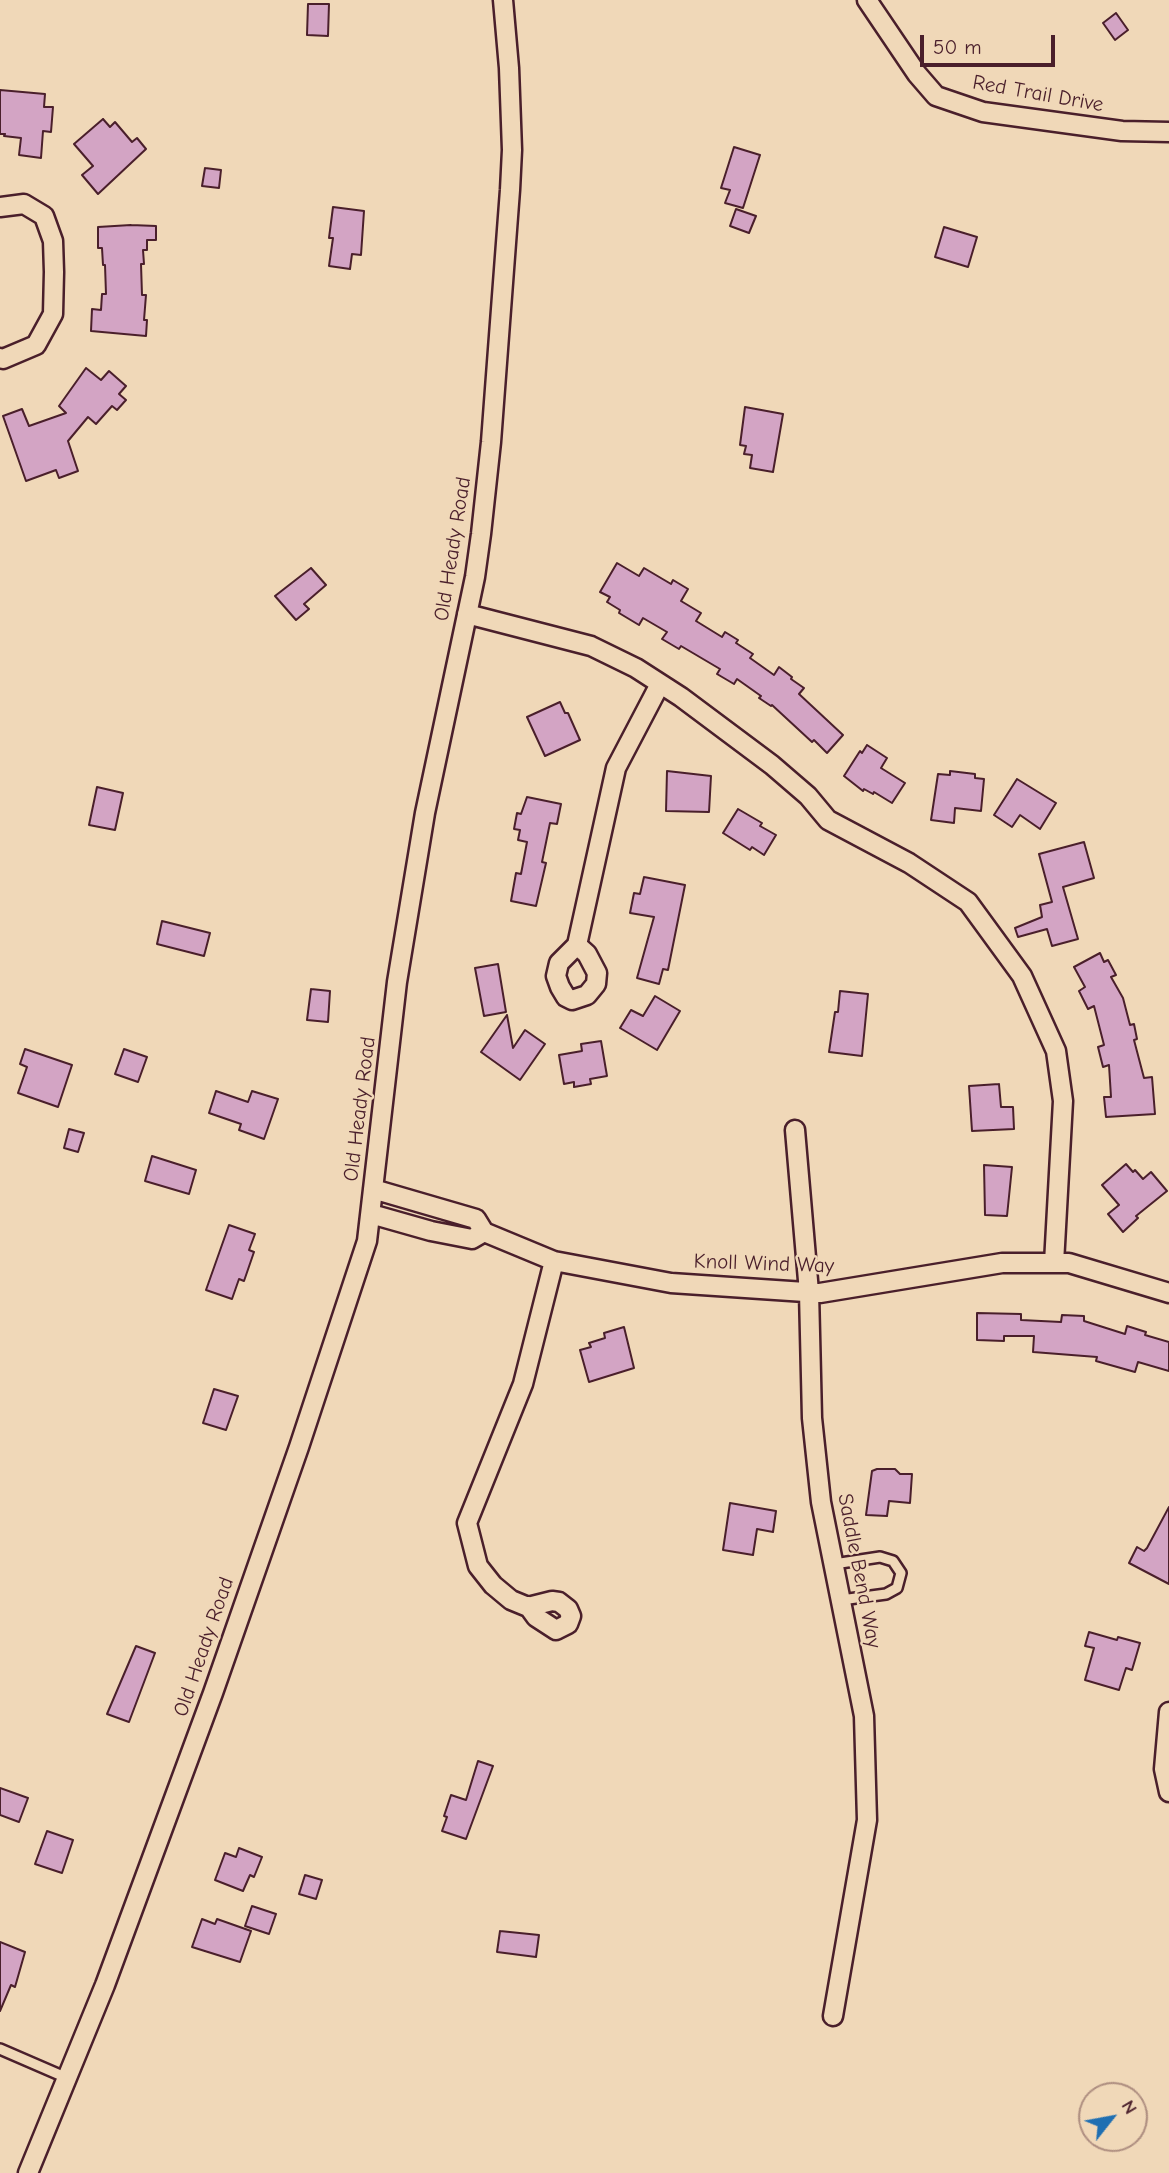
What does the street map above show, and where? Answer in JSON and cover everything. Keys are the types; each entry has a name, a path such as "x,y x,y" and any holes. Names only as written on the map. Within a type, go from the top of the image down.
{"street":[{"name":"Old Heady Road","path":"28,2173 104,1985 213,1693 363,1254 371,1214 397,982 425,813 481,534 491,442 510,190 509,68 503,0"},
{"name":"Red Trail Drive","path":"867,0 917,75 936,96 983,112 1122,131 1169,132"},
{"path":"0,206 24,204 44,216 52,241 54,272 52,314 36,345 0,358"},
{"path":"467,614 591,646 636,668 772,765 808,796 828,820 909,863 968,902 1022,976 1056,1051 1063,1101 1054,1263"},
{"path":"577,945 616,768 660,684"},
{"name":"Saddle Bend Way","path":"795,1130 808,1292 812,1418 821,1502 864,1716 867,1820 833,2017"},
{"name":"Knoll Wind Way","path":"373,1189 476,1219 484,1232 554,1261 671,1283 820,1293 1002,1263 1069,1263 1169,1293"},
{"name":"Knoll Wind Way","path":"371,1214 430,1231 472,1239 484,1232"},
{"path":"528,1606 511,1601 493,1585 478,1566 467,1523 523,1384 554,1261"},
{"path":"1169,1712 1164,1769 1169,1792"}],"lane":[{"path":"834,1564 880,1558 893,1561 901,1573 897,1588 886,1594 841,1600"},
{"path":"0,2049 67,2078"}],"building":[{"path":"308,4 329,4 328,36 307,35"},
{"path":"1116,13 1128,30 1115,40 1103,23"},
{"path":"0,90 45,94 44,107 53,107 51,132 43,131 41,158 19,155 21,138 0,134"},
{"path":"103,119 110,127 115,122 132,142 137,138 146,149 98,194 82,175 93,166 74,144"},
{"path":"734,147 760,155 743,208 725,203 730,190 721,188"},
{"path":"205,168 221,170 219,188 202,186"},
{"path":"333,207 364,211 361,255 352,254 350,269 329,266"},
{"path":"736,209 756,216 749,233 730,226"},
{"path":"156,226 156,240 147,240 147,250 143,250 144,264 141,264 142,295 146,295 146,336 91,331 92,309 101,310 102,294 106,294 105,265 102,248 98,248 98,227"},
{"path":"944,227 977,237 968,267 935,257"},
{"path":"86,368 101,380 109,371 126,386 119,394 126,400 117,410 112,406 96,424 88,417 68,441 78,471 59,478 56,470 26,481 3,416 22,409 29,426 66,413 59,406"},
{"path":"745,407 783,414 773,472 750,468 752,455 744,454 746,446 740,445"},
{"path":"617,563 639,576 644,568 671,584 673,580 688,589 681,601 701,613 696,621 722,637 725,632 738,640 736,643 753,654 750,658 774,675 779,667 792,677 791,679 804,688 799,694 843,735 827,753 772,705 759,698 761,696 737,679 734,684 717,674 720,669 681,646 679,649 662,639 667,632 643,618 639,625 619,613 620,610 607,602 610,597 600,592"},
{"path":"311,568 326,585 304,604 309,609 296,620 275,596"},
{"path":"560,702 580,740 545,756 527,717"},
{"path":"867,745 887,758 881,768 905,783 892,803 874,792 863,791 844,776"},
{"path":"667,771 711,776 709,812 666,811"},
{"path":"950,771 975,774 975,778 984,779 981,811 955,808 954,823 931,820 938,774 950,775"},
{"path":"1017,779 1056,803 1040,829 1020,815 1012,827 994,815"},
{"path":"97,787 123,793 115,830 89,825"},
{"path":"527,797 561,804 557,824 550,823 542,862 546,863 536,906 511,901 516,873 521,874 527,842 518,840 520,830 514,829 517,813 521,814"},
{"path":"738,809 776,835 764,855 752,847 750,850 723,833"},
{"path":"1084,842 1094,878 1063,887 1078,939 1052,946 1047,929 1018,937 1015,928 1042,917 1040,905 1052,902 1039,854"},
{"path":"644,877 685,885 668,970 663,969 659,984 637,978 654,917 630,913 634,893 640,894"},
{"path":"162,921 210,933 204,956 157,944"},
{"path":"1100,953 1104,962 1108,960 1116,975 1111,977 1123,998 1130,1025 1134,1024 1137,1039 1134,1040 1144,1078 1152,1077 1155,1114 1106,1117 1104,1097 1111,1097 1109,1065 1103,1067 1098,1047 1104,1045 1094,1006 1088,1009 1079,991 1085,987 1074,967"},
{"path":"498,964 506,1012 484,1016 475,968"},
{"path":"311,989 330,991 328,1022 307,1020"},
{"path":"840,991 868,994 862,1056 829,1052"},
{"path":"655,996 680,1011 657,1050 620,1028 631,1010 643,1016"},
{"path":"507,1015 513,1048 525,1030 545,1044 520,1080 481,1052"},
{"path":"601,1041 607,1076 590,1079 591,1084 574,1087 574,1082 564,1084 559,1055 582,1051 581,1044"},
{"path":"25,1049 72,1065 58,1107 18,1093 27,1067 20,1064"},
{"path":"124,1049 147,1057 138,1082 115,1074"},
{"path":"999,1084 1001,1107 1013,1107 1014,1129 972,1131 969,1086"},
{"path":"216,1091 248,1102 252,1091 278,1099 264,1139 239,1130 241,1124 209,1113"},
{"path":"69,1129 84,1133 78,1152 64,1148"},
{"path":"152,1156 196,1170 189,1194 145,1181"},
{"path":"1126,1164 1143,1179 1151,1172 1167,1191 1136,1216 1138,1218 1123,1232 1108,1214 1119,1205 1102,1185"},
{"path":"984,1165 1012,1167 1007,1216 985,1215"},
{"path":"229,1225 255,1234 249,1250 254,1252 244,1281 239,1279 232,1299 206,1290"},
{"path":"977,1313 1021,1314 1021,1320 1061,1322 1062,1315 1084,1316 1084,1321 1125,1334 1127,1326 1169,1342 1169,1371 1138,1362 1135,1372 1096,1361 1097,1357 1033,1352 1034,1336 1004,1336 1004,1341 977,1340"},
{"path":"624,1327 634,1368 589,1382 580,1350 591,1347 589,1343 605,1338 604,1333"},
{"path":"214,1389 238,1396 226,1430 203,1423"},
{"path":"895,1469 900,1474 912,1474 910,1503 889,1501 887,1516 866,1515 872,1471"},
{"path":"730,1503 776,1511 773,1532 757,1529 753,1555 723,1550"},
{"path":"1169,1507 1169,1584 1129,1563 1137,1547 1144,1551 1147,1548"},
{"path":"1089,1632 1140,1643 1132,1670 1126,1668 1119,1690 1085,1680 1094,1648 1085,1646"},
{"path":"136,1646 155,1653 129,1722 107,1714"},
{"path":"478,1761 493,1766 466,1839 442,1831 447,1817 444,1816 451,1795 466,1800"},
{"path":"0,1788 28,1798 19,1822 0,1815"},
{"path":"47,1831 73,1840 62,1873 35,1864"},
{"path":"239,1848 262,1857 254,1877 250,1875 243,1891 215,1880 225,1853 236,1857"},
{"path":"305,1875 322,1880 316,1899 299,1894"},
{"path":"252,1906 276,1914 269,1934 245,1926"},
{"path":"202,1919 215,1924 217,1919 251,1931 240,1962 192,1947"},
{"path":"500,1931 539,1935 536,1957 497,1952"},
{"path":"0,1942 25,1952 15,1987 11,1985 0,2011"}]}
